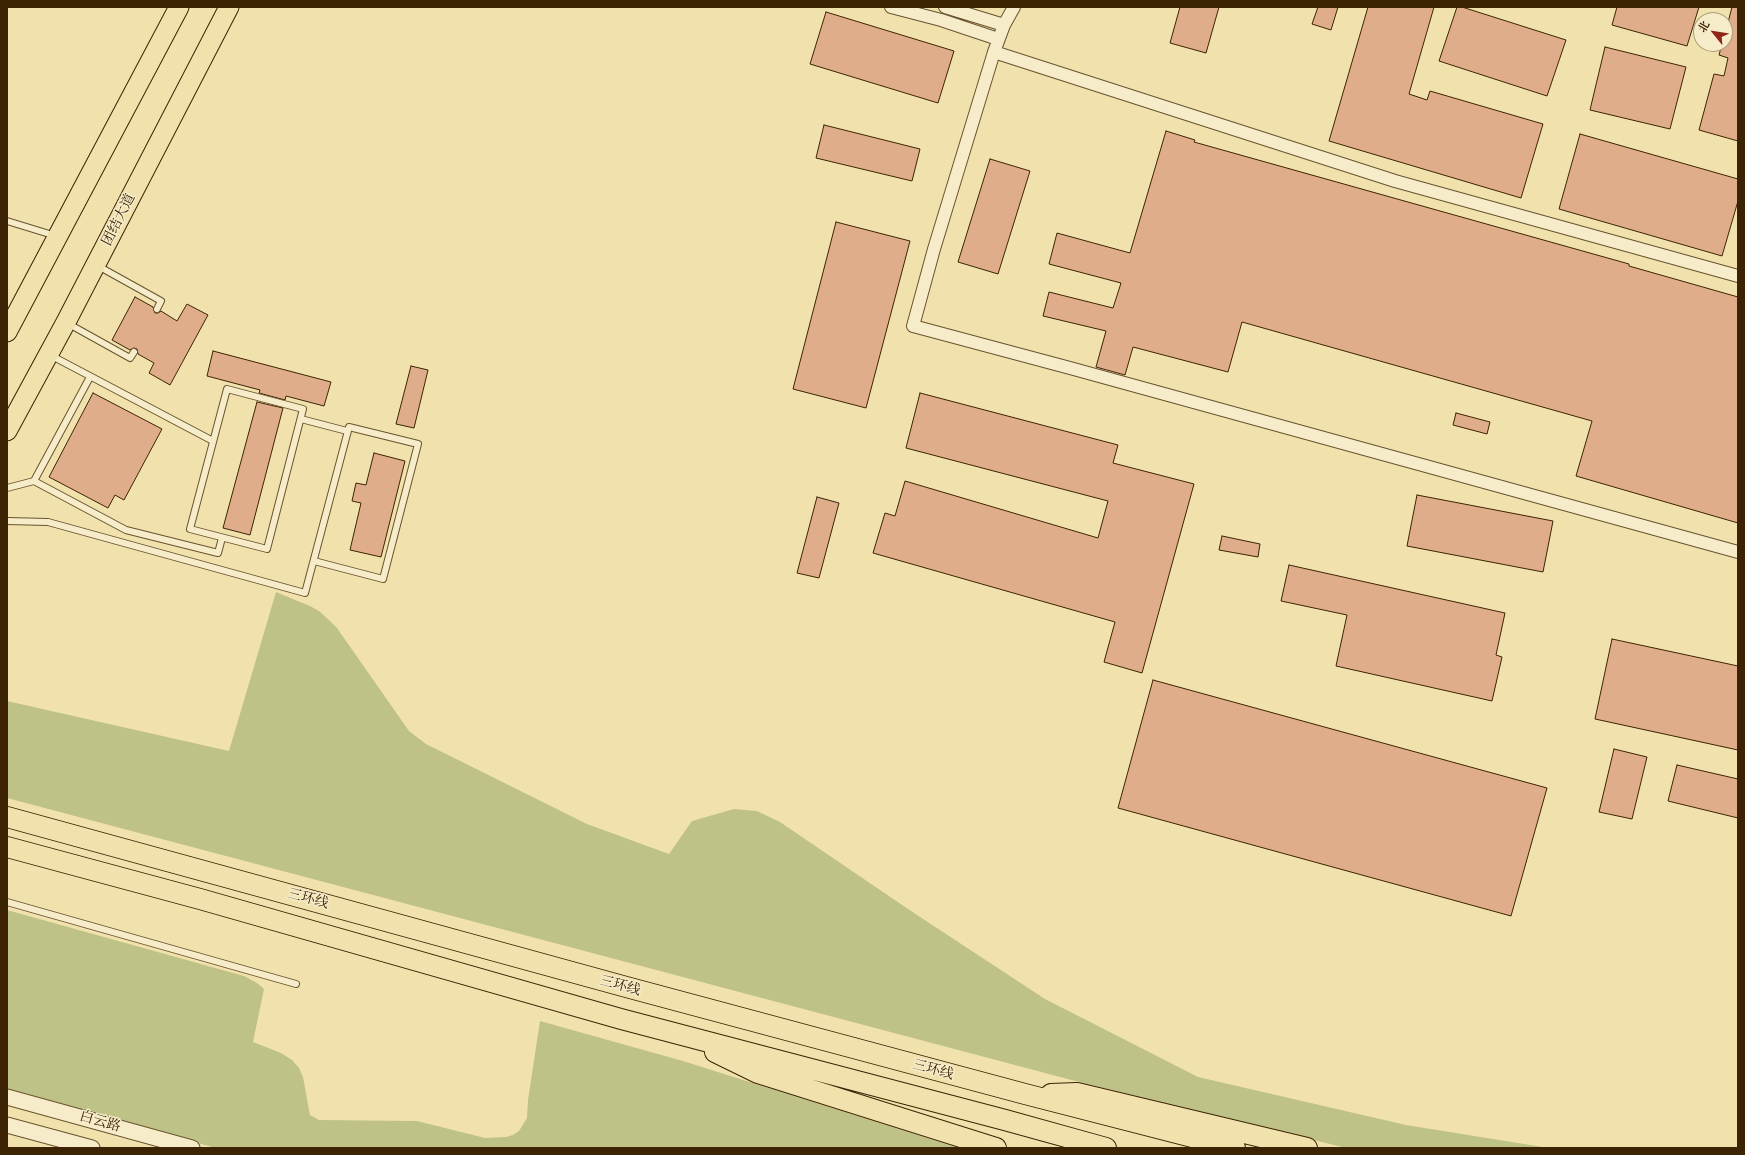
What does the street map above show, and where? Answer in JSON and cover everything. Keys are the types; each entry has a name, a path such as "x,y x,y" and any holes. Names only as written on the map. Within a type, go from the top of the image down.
{"highway":[{"name":"三环线","path":"7,817 630,988 1025,1094 1235,1148"},
{"path":"7,847 200,899 621,1019 1106,1148"},
{"path":"681,1035 758,1073 996,1148"},
{"path":"1025,1094 1077,1093 1307,1148"}],"main road":[{"path":"7,332 179,7"},
{"name":"团结大道","path":"7,431 96,265 229,7"}],"street":[{"path":"891,7 998,39"},
{"path":"945,7 1004,25"},
{"path":"1014,7 998,39 934,249 913,326 1086,372 1738,552"},
{"path":"994,52 1395,181 1738,276"},
{"name":"白云路","path":"7,1097 192,1148"},
{"name":"白云路","path":"7,1125 92,1148"}],"lane":[{"path":"7,221 58,236"},
{"path":"96,265 162,301 157,309"},
{"path":"66,322 130,358 134,352"},
{"path":"48,354 213,442"},
{"path":"34,481 90,377"},
{"path":"227,389 303,409 301,419 267,549 190,529 227,389"},
{"path":"301,419 347,431"},
{"path":"7,521 48,522 305,593 348,426 418,444 383,579 314,561"},
{"path":"7,488 34,481 126,530 218,553 222,538"},
{"path":"7,902 296,984"}],"green space":[{"path":"276,592 319,611 337,628 409,731 426,744 587,824 669,854 692,821 734,809 757,811 780,822 911,911 1045,999 1198,1077 1406,1125 1549,1148 1346,1148 1079,1082 7,798 7,701 229,751"},
{"path":"7,910 244,976 257,983 264,989 253,1042 281,1053 292,1060 299,1068 303,1077 310,1115 319,1120 417,1121 485,1138 506,1137 513,1135 519,1131 527,1118 528,1100 540,1021 683,1061 959,1148 216,1148 7,1091"}],"building":[{"path":"1180,7 1219,7 1206,53 1170,43"},
{"path":"1318,7 1338,7 1331,30 1312,24"},
{"path":"1368,7 1434,7 1409,94 1427,100 1430,91 1543,124 1521,198 1329,141"},
{"path":"1457,7 1462,7 1566,40 1547,96 1439,61"},
{"path":"1617,7 1699,7 1697,12 1693,12 1693,26 1687,46 1612,25"},
{"path":"1732,7 1738,7 1738,141 1699,130 1714,74 1724,76 1728,58 1719,55 1720,52 1733,52 1733,12 1731,12"},
{"path":"826,12 954,51 938,103 810,64"},
{"path":"1605,47 1686,67 1670,129 1590,110"},
{"path":"824,125 920,149 912,181 816,158"},
{"path":"1166,131 1195,140 1194,142 1629,264 1629,266 1738,297 1738,523 1576,476 1592,421 1242,322 1228,372 1133,347 1125,375 1096,367 1106,331 1043,316 1049,292 1113,308 1121,283 1049,264 1057,233 1130,253"},
{"path":"1580,134 1738,179 1738,201 1722,256 1559,209"},
{"path":"990,159 1030,171 998,274 958,262"},
{"path":"836,222 910,241 866,408 793,389"},
{"path":"135,297 153,307 155,313 161,311 177,321 187,304 208,315 170,385 149,373 154,363 138,354 137,349 134,348 130,350 112,340"},
{"path":"213,351 331,382 324,406 286,396 285,400 259,393 260,390 207,376"},
{"path":"411,366 428,370 414,428 396,424"},
{"path":"93,393 162,429 124,500 115,495 108,508 49,477"},
{"path":"920,393 1118,445 1113,463 1194,484 1142,673 1104,662 1115,622 873,553 885,513 895,516 905,481 1098,538 1108,501 906,448"},
{"path":"257,402 283,408 250,535 223,528"},
{"path":"1456,413 1490,422 1487,434 1453,425"},
{"path":"374,453 405,461 381,557 350,550 361,503 352,501 356,483 366,485"},
{"path":"1417,495 1553,521 1543,572 1407,546"},
{"path":"817,497 839,503 819,578 797,573"},
{"path":"1222,536 1260,544 1258,557 1219,550"},
{"path":"1289,565 1505,613 1496,655 1502,657 1492,701 1336,666 1347,615 1281,601"},
{"path":"1612,639 1738,666 1738,750 1595,719"},
{"path":"1153,680 1547,788 1511,916 1118,808"},
{"path":"1614,749 1647,757 1632,819 1599,812"},
{"path":"1677,765 1738,779 1738,818 1668,801"}]}
